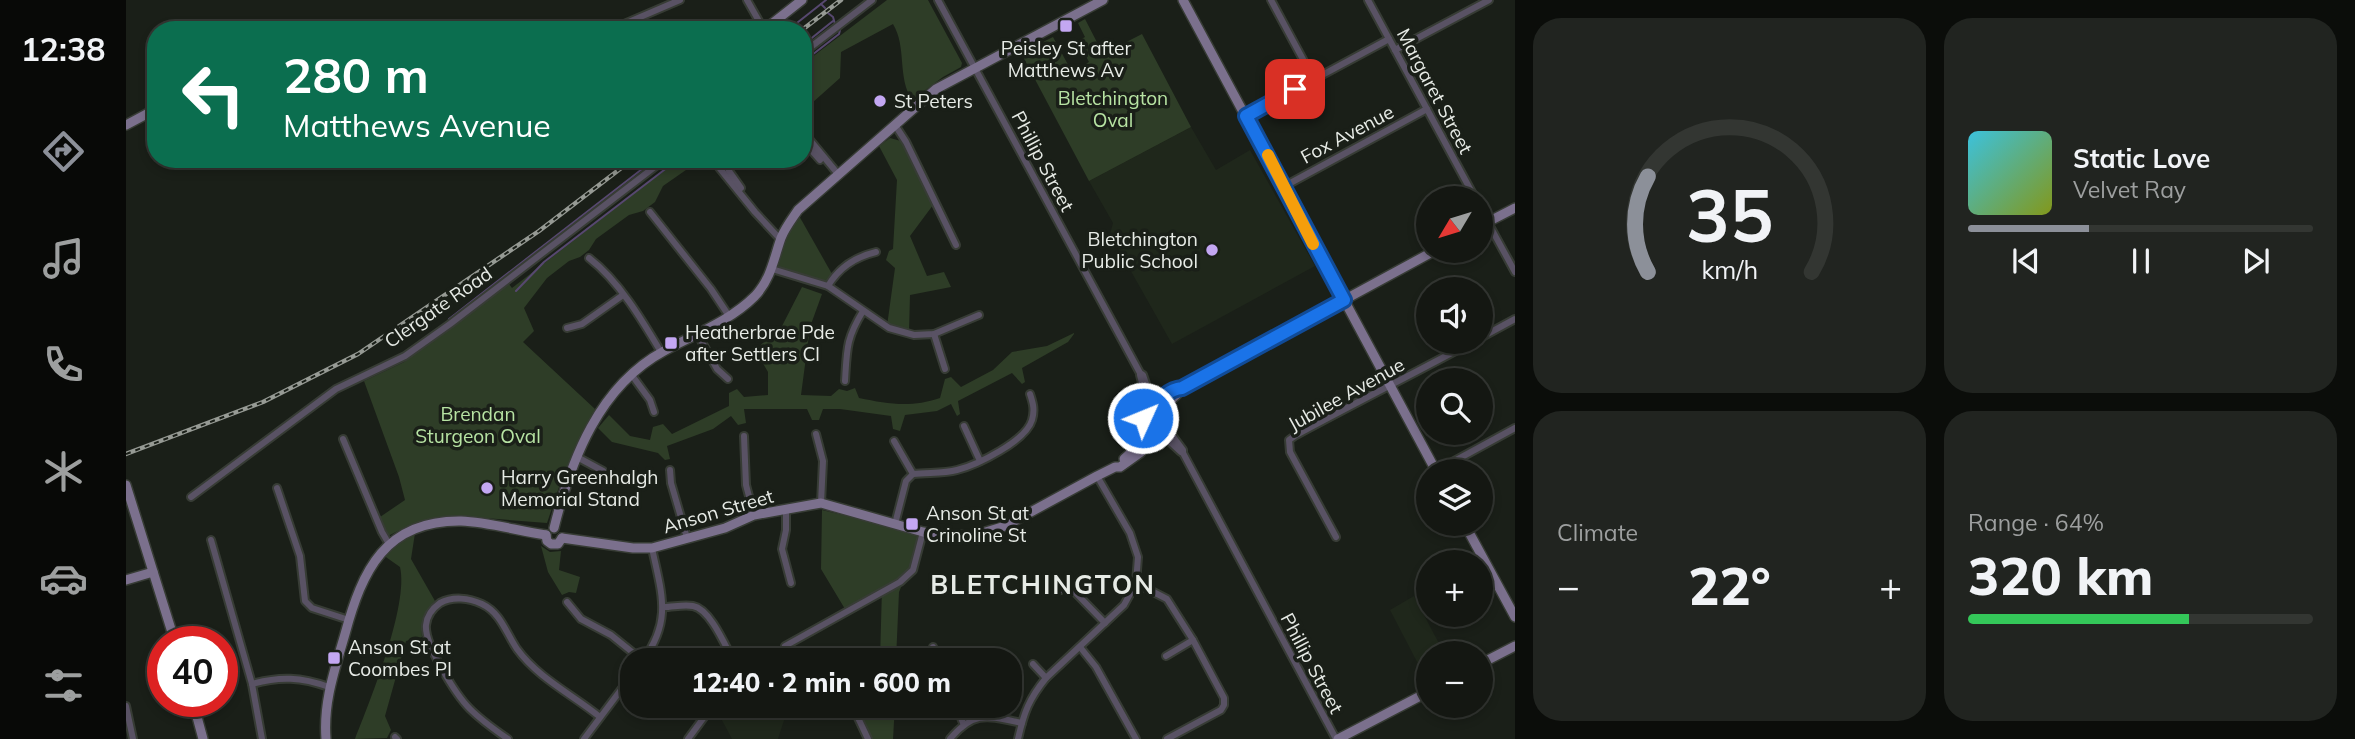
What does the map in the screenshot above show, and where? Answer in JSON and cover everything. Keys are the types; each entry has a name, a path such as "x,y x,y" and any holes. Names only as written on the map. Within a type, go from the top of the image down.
{"street":[{"path":"654,0 659,9"},
{"path":"631,21 680,0"},
{"path":"747,0 759,21"},
{"path":"776,21 803,0"},
{"path":"812,46 872,0"},
{"name":"Phillip Street","path":"938,0 1143,375 1155,419 1179,443 1337,739"},
{"path":"554,528 567,480 596,418 631,374 662,352 729,316 760,291 772,269 782,237 798,210 936,89 1103,0"},
{"path":"1183,0 1430,459"},
{"path":"1271,0 1313,78"},
{"name":"Margaret Street","path":"1368,0 1469,186"},
{"path":"1395,50 1489,0"},
{"path":"1246,116 1389,38"},
{"name":"Fox Avenue","path":"1283,187 1427,109"},
{"path":"126,125 147,114"},
{"path":"895,125 906,142 956,245"},
{"path":"812,143 836,176"},
{"path":"812,151 836,176"},
{"name":"Clergate Road","path":"191,497 336,389 405,356 450,324 653,168"},
{"path":"720,168 755,212 782,237"},
{"path":"728,168 739,186 782,237"},
{"path":"1493,219 1515,208"},
{"path":"650,212 729,316"},
{"path":"1493,238 1515,272"},
{"path":"828,286 835,274 852,261 876,253"},
{"path":"589,258 603,268 662,352"},
{"name":"Anson Street","path":"1115,467 1129,461 1150,442 1155,435 1155,419 1182,388 1416,261"},
{"path":"772,269 828,286 889,328 914,335 934,334 979,315"},
{"path":"567,328 582,324 623,295"},
{"path":"845,381 850,331 863,311"},
{"path":"1493,331 1515,319"},
{"path":"934,334 945,369"},
{"path":"698,335 717,369 728,379"},
{"name":"Jubilee Avenue","path":"1336,537 1290,452 1289,440 1450,354"},
{"name":"Phillip Street","path":"1140,373 1155,419 1182,453"},
{"path":"631,374 650,400 654,412"},
{"name":"Anson Street","path":"562,538 652,548 724,528 754,515 821,503 923,532 949,536 976,535 1005,526 1115,467 1136,447 1143,436 1144,427 1149,431 1166,395 1179,387 1182,388"},
{"path":"1149,390 1159,396 1166,395"},
{"path":"895,524 906,481 913,474 957,471 1001,450 1023,434 1032,423 1034,407 1030,394"},
{"path":"964,426 980,461"},
{"path":"1458,459 1515,428"},
{"path":"816,434 823,461 821,503"},
{"path":"744,436 746,485 754,515"},
{"path":"343,439 389,544"},
{"path":"1150,442 1170,440"},
{"path":"894,442 913,474"},
{"path":"576,457 603,471"},
{"path":"670,470 671,484 687,538"},
{"path":"1018,739 1029,699 1046,678 1124,605 1136,583 1138,557 1130,533 1097,476"},
{"path":"126,485 170,626"},
{"path":"277,488 300,556 305,601 312,608 349,620"},
{"path":"786,510 782,549 791,583"},
{"path":"326,739 329,687 349,620 367,570 389,544 409,532 454,522 546,535"},
{"path":"554,528 561,531 562,538 554,545 547,541 546,535 554,528"},
{"path":"785,646 900,582 913,570 923,532"},
{"path":"1471,536 1515,617"},
{"path":"211,540 252,684 262,739"},
{"path":"649,648 658,634 664,607 652,548"},
{"path":"126,580 153,572"},
{"path":"1136,583 1167,598 1224,698 1221,710 1167,739"},
{"path":"1056,592 1069,586 1105,623"},
{"path":"508,739 469,709 430,645 425,627 429,615 446,601 463,598 492,610 524,658 535,669 600,717"},
{"path":"567,603 581,619 611,635 627,648"},
{"path":"664,607 688,605 700,608 726,648"},
{"path":"1166,656 1193,640"},
{"path":"1493,657 1515,646"},
{"path":"1080,647 1097,667 1136,739"},
{"path":"1033,664 1046,678"},
{"path":"252,684 285,677 329,687"},
{"path":"584,739 620,691"},
{"path":"1337,739 1416,698"},
{"path":"126,706 134,739"},
{"path":"197,717 202,739"},
{"path":"950,739 963,723 973,719 995,717 1022,723"},
{"path":"688,739 703,718"},
{"path":"858,718 868,739"},
{"path":"961,718 963,723"}],"shaded area":[{"name":"Bletchington Public School","path":"1191,127 1216,170 1250,150 1315,266 1172,344 1110,234 1113,223 1089,181"},
{"path":"1414,596 1416,627 1430,627 1438,641 1416,641 1416,660 1390,610"},
{"path":"721,718 785,718 778,739 732,739"}],"green space":[{"path":"887,0 928,0 962,63 961,67 912,100 907,91 900,42 893,24 841,52 840,78 812,103 812,57"},
{"name":"Bletchington Oval","path":"1085,19 1103,54 1142,34 1191,127 1089,181 1021,53 1053,37 1072,72 1089,62 1078,41 1085,37 1078,23"},
{"path":"890,138 901,141 933,205 910,236 927,276 944,272 951,287 910,295 909,332 887,326 895,268 886,260 889,251 893,249 897,180 879,146"},
{"name":"Brendan Sturgeon Oval","path":"667,168 689,168 663,186 655,202 643,211 629,215 596,239 580,257 569,261 547,278 524,308 534,331 523,342 595,409 563,475 547,523 472,517 412,524 388,536 380,517 405,500 364,381 404,362 509,284 512,288"},
{"path":"798,214 832,274 825,283 776,266 785,238"},
{"path":"802,287 822,294 810,327 801,395 831,396 839,389 847,391 855,388 859,398 880,402 909,404 929,401 940,398 945,379 951,377 961,387 993,370 1012,352 1047,346 1074,334 1068,342 1022,368 1025,382 1022,384 1012,373 958,401 960,414 957,416 951,404 937,411 905,415 900,431 893,429 891,416 823,409 819,420 812,420 807,409 744,409 746,423 738,425 731,416 713,429 667,446 670,459 665,460 658,453 612,442 598,428 609,415 630,436 650,440 653,427 663,424 672,434 729,406 729,393 737,389 744,397 768,395 768,372 755,350 782,326"},
{"path":"822,510 919,533 899,592 897,648 880,648 882,588 845,609 821,569"},
{"path":"415,533 411,559 435,601 424,618 422,637 406,641 385,716 391,730 387,738 355,739 386,653 399,605 400,567 383,555"},
{"path":"541,546 550,552 561,551 559,570 580,577 576,593 562,595 548,572"},
{"path":"860,718 894,718 893,739 871,739"}],"waterway":[{"path":"825,8 821,4 826,0"},
{"path":"799,21 821,4"},
{"path":"828,13 835,24"},
{"path":"812,38 833,21"},
{"path":"812,55 839,34 840,30"},
{"path":"449,319 643,168"},
{"path":"516,291 544,262 667,168"}],"railway":[{"path":"812,22 841,0"},
{"path":"126,454 263,402 358,354 539,231 621,168"}],"slow traffic":[{"path":"1268,155 1313,244"}],"place":[{"name":"Peisley St after Matthews Av","path":"1066,26"},
{"name":"St Peters","path":"880,101"},
{"name":"Bletchington Public School","path":"1212,250"},
{"name":"Heatherbrae Pde after Settlers Cl","path":"671,343"},
{"name":"Harry Greenhalgh Memorial Stand","path":"487,488"},
{"name":"Anson St at Crinoline St","path":"912,524"},
{"name":"Anson St at Coombes Pl","path":"334,658"}],"district":[{"name":"BLETCHINGTON","path":"1043,585"}],"route":[{"path":"1143,418 1146,413 1154,411 1155,406 1172,391 1344,300 1246,116 1295,89"}]}
